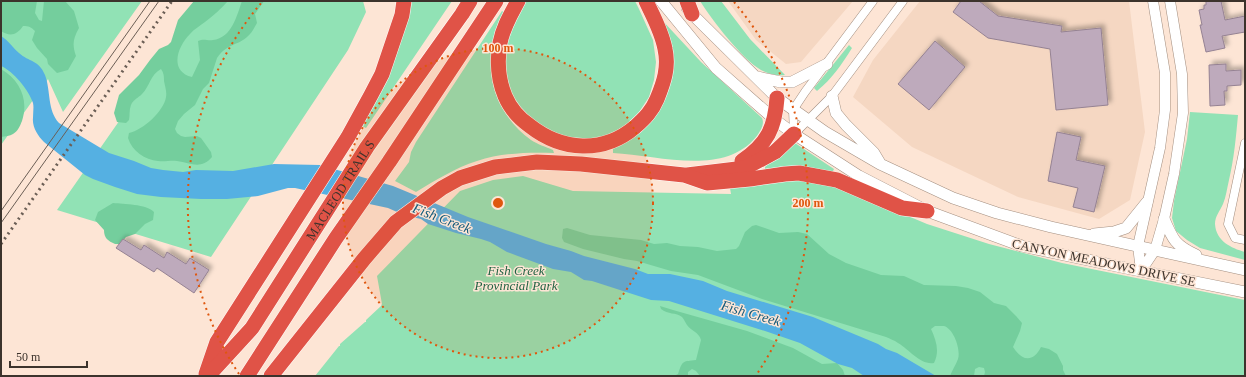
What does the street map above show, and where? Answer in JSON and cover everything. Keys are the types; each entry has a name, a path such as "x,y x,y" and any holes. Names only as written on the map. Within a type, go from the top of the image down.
{"highway":[{"path":"205,376 217,342 348,137 382,74 402,15 404,1"},
{"name":"MACLEOD TRAIL S","path":"208,376 252,328 367,147 470,1"},
{"name":"MACLEOD TRAIL S","path":"247,376 336,238 389,162 496,1"},
{"path":"518,1 508,20 500,42 498,60 500,78 505,97 522,121 541,135 560,144 580,147 611,142 628,132 647,116 653,108 665,80 665,49 657,24 646,1"},
{"path":"730,170 761,146 771,129 776,112 777,98"},
{"path":"271,376 364,259 396,222 442,188 460,178 495,167 537,162 581,164 684,175 730,170 745,168 775,152 794,134"},
{"path":"684,175 707,183 799,173 837,180 902,208 927,211"}],"main road":[{"name":"CANYON MEADOWS DRIVE SE","path":"661,1 716,68 774,119 794,134 859,176 927,211 1022,246 1245,292"},
{"name":"CANYON MEADOWS DRIVE SE","path":"682,1 777,98 825,132 880,164 953,198 990,210 1051,227 1245,270"},
{"path":"757,77 782,82 792,82 806,76 826,64"},
{"path":"832,96 836,113 846,126 874,152 880,164"},
{"path":"1087,235 1114,232 1126,228 1147,202"},
{"path":"1164,218 1174,240 1184,249 1215,264"}],"street":[{"path":"794,134 794,110 805,92 873,1"},
{"path":"794,134 809,121 832,96 903,1"},
{"path":"1141,271 1138,246 1160,148 1166,110 1165,73 1153,1"},
{"path":"1141,271 1155,250 1164,218 1174,174 1183,113 1182,74 1170,1"},
{"path":"1245,144 1228,224 1235,238 1245,240"}],"shaded area":[{"path":"728,1 853,1 801,62 786,64 756,40"},
{"path":"920,1 1129,1 1145,132 1130,200 1099,219 1018,197 912,147 853,97 873,60"}],"green space":[{"path":"1,1 142,1 63,112 48,79 1,145"},
{"path":"1,1 37,1 35,13 39,20 42,21 44,1 65,1 74,11 79,28 75,35 74,42 76,56 68,70 57,73 48,64 47,59 32,40 35,31 31,28 23,26 13,34 7,34 1,31"},
{"path":"194,1 228,1 214,15 192,32 185,39 182,45 179,52 178,64 180,70 192,77 200,60 198,41 213,40 225,35 236,19 242,1 264,1 255,14 257,23 252,31 242,41 225,49 217,58 209,83 203,89 195,105 178,121 175,129 181,136 197,136 201,138 211,152 212,157 200,165 148,159 136,151 128,138 129,133 146,124 161,108 166,97 163,72 161,69 157,71 152,77 145,91 132,103 129,120 126,123 117,122 114,113 119,95 139,75 159,49 171,42 178,20"},
{"path":"203,1 363,1 366,12 348,50 211,257 57,210"},
{"path":"409,1 452,1 366,128 360,125"},
{"path":"523,1 635,1 653,40 656,62 654,80 649,97 639,112 627,124 611,134 594,139 575,141 529,122 509,94 503,57 513,21"},
{"path":"700,1 721,1 750,39 785,75 770,74 753,65 728,38"},
{"path":"502,11 505,13 491,59 492,77 497,98 508,117 522,133 533,141 553,150 554,153 515,154 486,158 453,171 416,192 395,181 409,162 411,152 416,142"},
{"path":"661,19 701,62 762,118 762,125 759,133 742,149 726,157 689,161 613,153 613,147 636,136 661,98"},
{"path":"849,45 852,48 832,76 817,91 814,88"},
{"path":"1,69 18,85 23,98 24,113 18,130 12,135 1,137"},
{"path":"1190,112 1238,115 1231,172 1225,198 1215,224 1218,235 1225,243 1245,252 1245,260 1200,248 1176,231 1172,218 1174,201 1187,139"},
{"path":"792,143 795,143 834,169 832,173 788,167 765,169 765,167"},
{"name":"Fish Creek Provincial Park","path":"523,176 573,191 731,194 730,188 793,179 839,187 927,224 989,244 1062,263 1245,300 1245,376 315,376 340,346 340,344 366,322 366,320 381,306 382,304 377,276 460,191 493,180"},
{"path":"113,203 146,207 154,212 153,220 145,224 135,234 126,237 120,244 110,242 105,235 104,230 95,220 98,212"},
{"path":"756,225 779,233 798,232 807,234 829,254 846,263 881,275 904,276 924,285 956,286 980,292 994,303 1006,306 1022,323 1013,347 1016,352 1024,357 1031,358 1035,356 1041,347 1049,349 1057,354 1066,376 984,376 984,368 979,367 975,369 974,376 950,376 958,359 958,345 954,335 944,326 935,326 931,329 936,341 936,359 934,363 924,362 896,342 886,337 762,299 698,275 671,271 637,261 583,249 564,242 562,238 563,229 567,228 590,235 641,240 654,244 667,243 717,251 736,249 739,246 745,232 752,226"},
{"path":"660,306 747,331 793,348 822,364 837,363 843,370 845,376 700,376 692,369 688,372 688,376 674,376 678,374 684,362 696,360 701,340 699,335 689,327 682,317 677,314 664,311"}],"water":[{"name":"Fish Creek","path":"1,36 19,53 40,66 43,70 47,81 51,106 55,118 59,123 109,153 151,168 183,172 196,170 233,171 274,164 320,165 393,186 468,217 584,256 635,269 648,274 670,274 703,281 727,291 813,317 897,353 936,376 864,376 852,368 838,364 800,343 669,301 651,300 592,281 584,280 571,272 553,269 507,252 490,242 428,224 421,219 404,215 388,208 295,188 288,188 258,196 227,199 161,197 137,194 93,179 85,175 44,142 34,128 33,105 31,98 15,76 6,68 1,66"}],"building":[{"path":"961,1 979,1 998,16 1062,26 1061,32 1101,28 1108,105 1056,110 1050,49 988,38 953,12"},
{"path":"1206,1 1221,1 1225,20 1245,16 1245,32 1222,36 1225,48 1206,52 1200,25 1202,25 1199,10 1204,9"},
{"path":"935,41 965,67 929,110 898,84"},
{"path":"1226,64 1226,71 1241,70 1241,85 1227,86 1227,91 1224,91 1225,105 1210,106 1209,65"},
{"path":"1057,132 1081,137 1076,160 1105,166 1094,212 1073,207 1078,188 1048,181"},
{"path":"123,239 141,250 144,245 164,258 167,252 186,264 190,258 209,270 194,293 157,268 154,272 116,248"}],"tram line":[{"path":"1,211 150,1"},
{"path":"1,223 159,1"}],"railway":[{"path":"1,244 172,1"}]}
